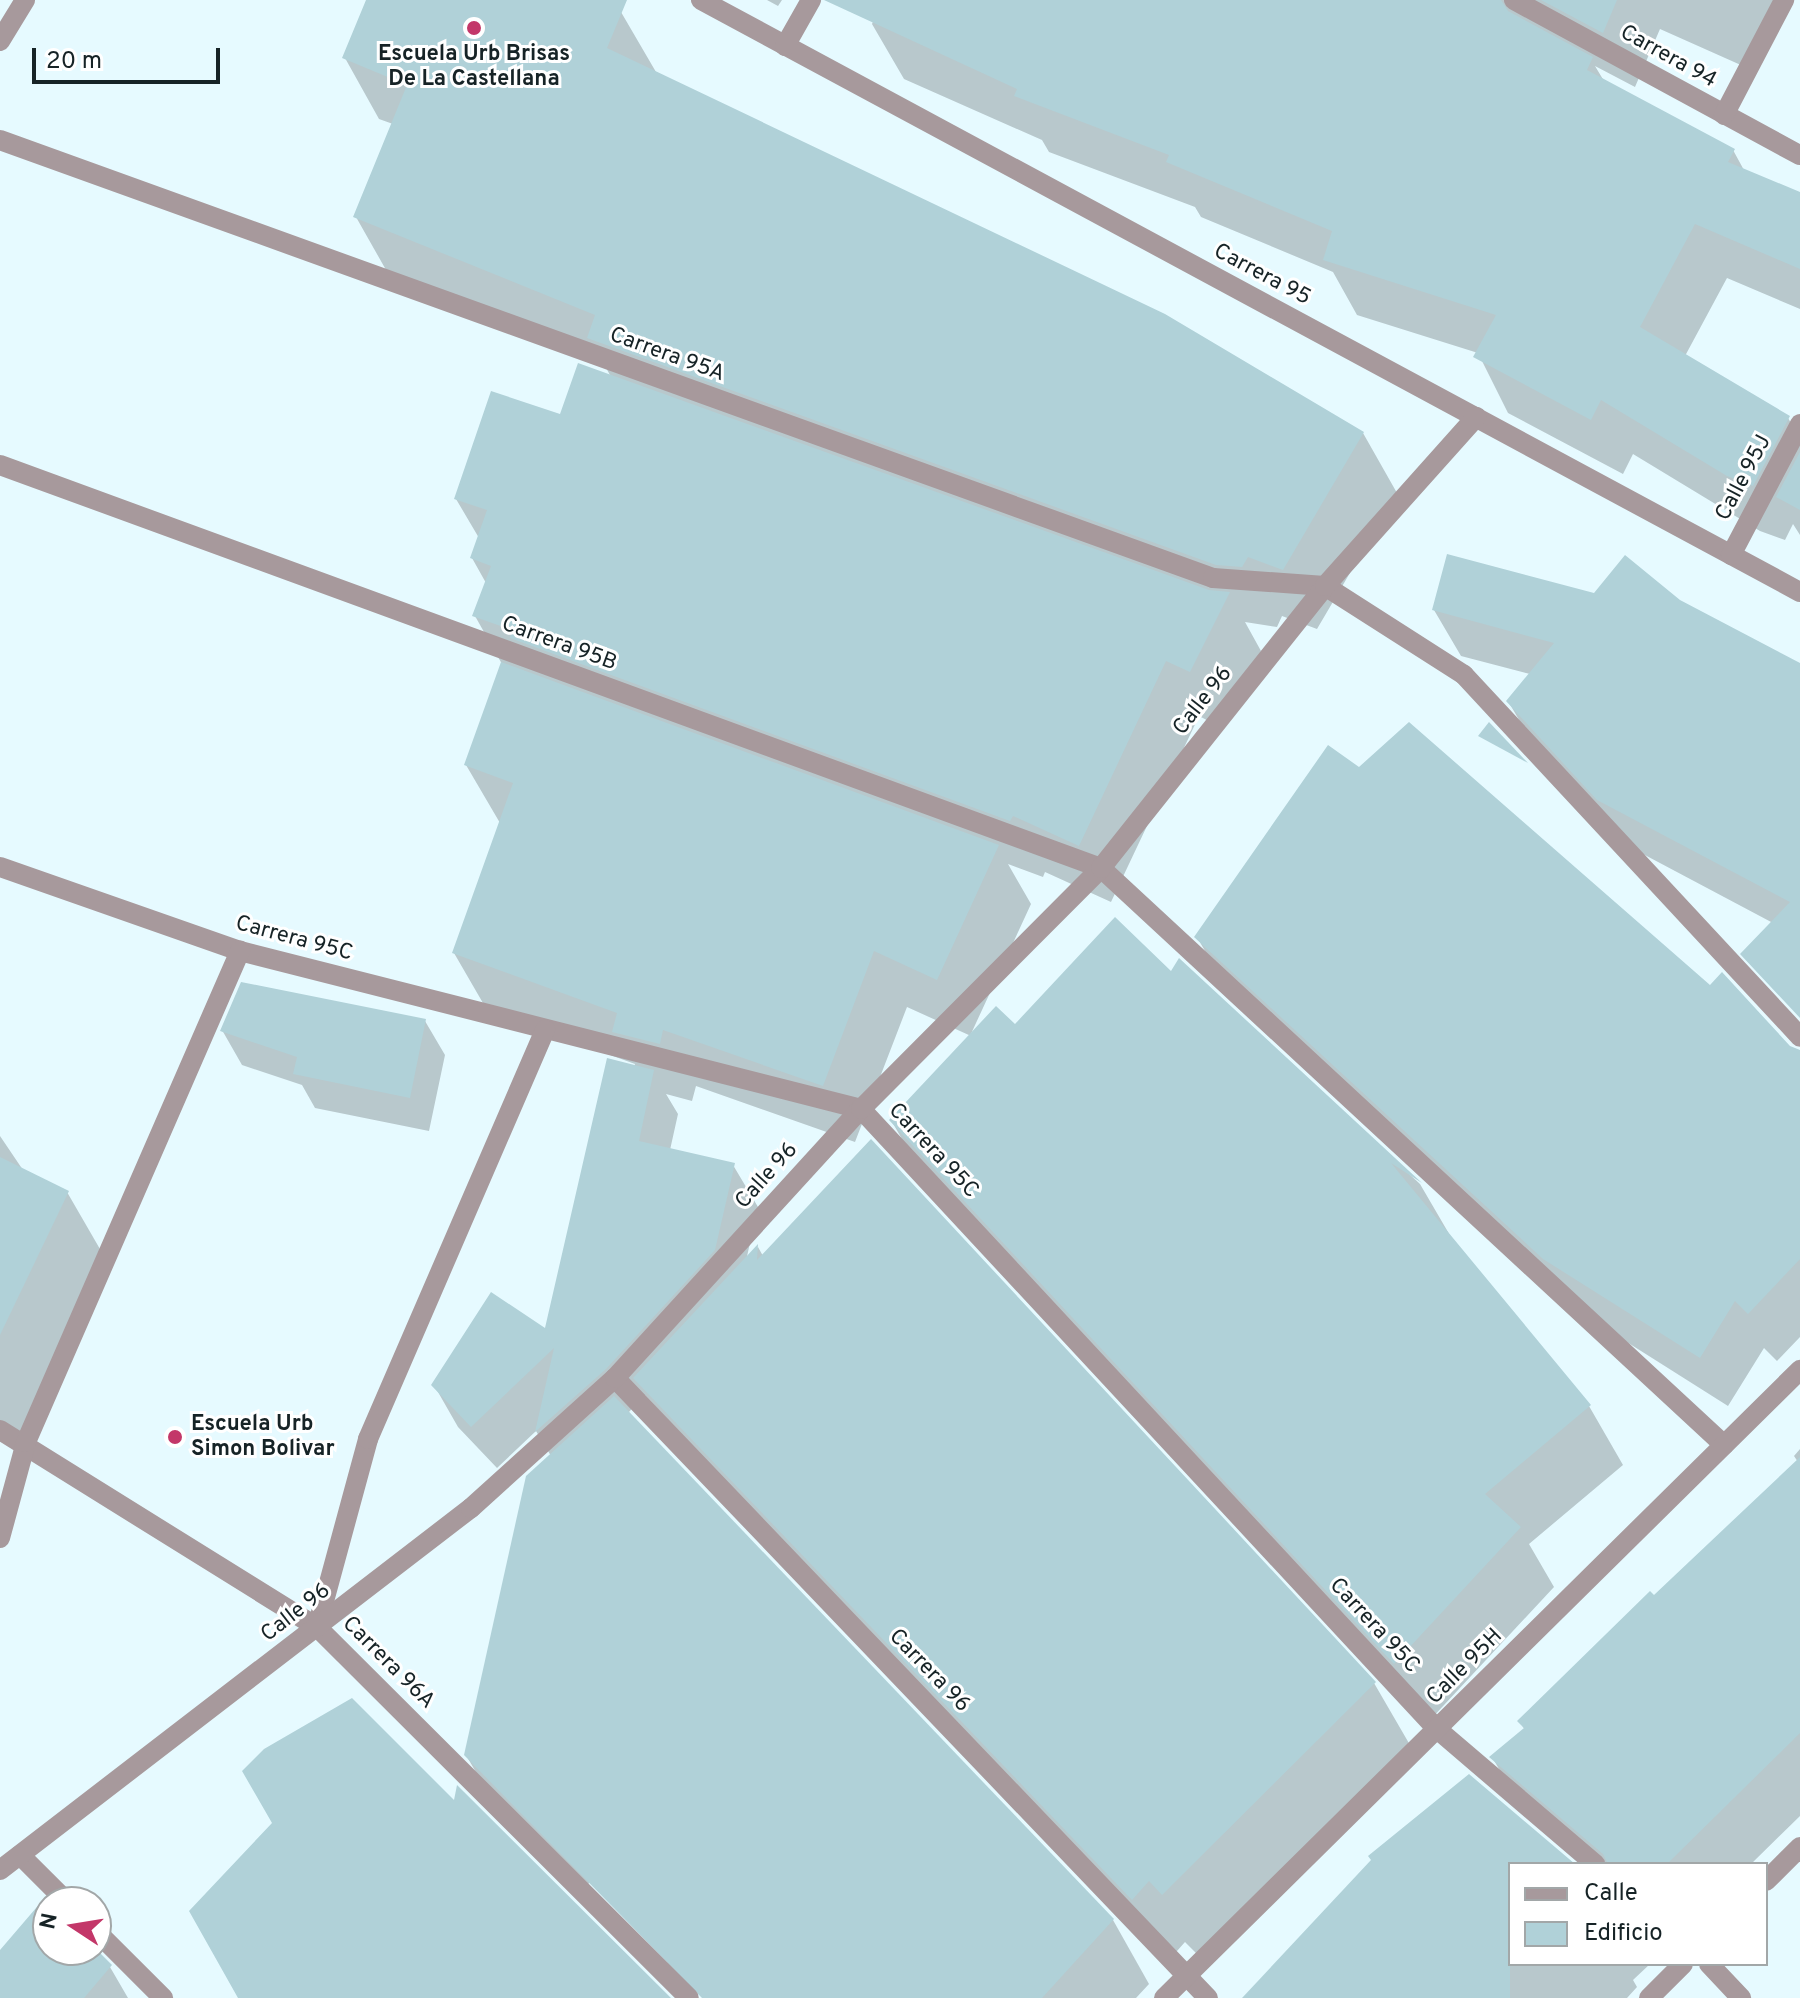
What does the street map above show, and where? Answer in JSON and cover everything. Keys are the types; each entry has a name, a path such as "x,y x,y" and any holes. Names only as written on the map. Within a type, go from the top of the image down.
{"street":[{"path":"0,41 25,0"},
{"name":"Carrera 95","path":"701,0 1800,592"},
{"path":"785,46 811,0"},
{"name":"Carrera 94","path":"1514,0 1800,155"},
{"path":"1724,115 1784,0"},
{"name":"Carrera 95A","path":"0,140 1213,578 1325,586"},
{"name":"Calle 96","path":"0,1870 471,1508 615,1378 861,1109 1101,868 1325,586 1476,417"},
{"name":"Calle 95J","path":"1731,555 1800,424"},
{"name":"Carrera 95B","path":"0,465 1101,868"},
{"path":"1325,586 1464,675 1800,1037"},
{"name":"Carrera 95C","path":"0,867 240,951 861,1109 1437,1729 1593,1862"},
{"path":"1101,868 1724,1445"},
{"path":"0,1538 26,1442 240,951"},
{"path":"317,1627 368,1439 545,1030"},
{"name":"Calle 95H","path":"1164,1998 1800,1370"},
{"name":"Carrera 96","path":"615,1378 1208,1998"},
{"name":"Carrera 96A","path":"0,1430 26,1442 317,1627 689,1998"},
{"path":"1768,1879 1800,1847"},
{"path":"20,1855 51,1886"},
{"path":"112,1947 163,1998"},
{"path":"1649,1998 1681,1966"},
{"path":"1711,1966 1741,1998"}],"building":[{"path":"366,0 627,0 607,48 1165,314 1364,432 1283,570 1248,557 1242,567 1216,565 587,338 595,315 353,217 407,85 342,58"},
{"path":"824,0 1501,0 1508,11 1593,57 1587,70 1735,149 1728,162 1800,192 1800,269 1695,224 1640,327 1790,416 1753,486 1727,476 1601,400 1591,420 1473,357 1496,315 1323,260 1332,231 1166,162 1169,155 1014,96 1017,89"},
{"path":"1541,0 1617,0 1603,33"},
{"path":"578,363 1209,590 1230,592 1190,672 1166,661 1079,846 1013,816 1010,821 510,638 512,630 472,616 491,566 470,558 487,510 454,499 491,391 560,414"},
{"path":"1800,452 1800,510 1776,497"},
{"path":"1447,554 1594,593 1625,555 1680,600 1800,663 1800,1018 1740,954 1790,902 1597,800 1506,701 1554,643 1432,610"},
{"path":"501,662 999,845 937,980 874,951 823,1086 663,1030 660,1044 612,1032 617,1013 452,953 513,783 464,765"},
{"path":"1409,722 1710,985 1722,972 1790,1046 1800,1050 1800,1259 1748,1314 1735,1301 1700,1358 1543,1259 1194,937 1328,745 1359,767"},
{"path":"1489,722 1528,763 1478,736"},
{"path":"1115,917 1171,971 1179,958 1422,1183 1391,1163 1591,1405 1485,1494 1521,1527 1394,1664 889,1120 996,1006 1015,1024"},
{"path":"241,982 426,1019 410,1098 293,1074 297,1057 220,1031"},
{"path":"607,1058 654,1070 639,1141 735,1163 715,1250 606,1369 535,1432 554,1348 471,1427 431,1385 491,1292 545,1328"},
{"path":"871,1139 1376,1682 1162,1895 1149,1881 1132,1900 633,1378 758,1244 757,1260"},
{"path":"0,1157 69,1191 0,1335"},
{"path":"614,1396 1114,1919 1042,1998 702,1998 464,1755 526,1476"},
{"path":"1800,1457 1800,1733 1669,1862 1607,1862 1603,1854 1489,1757 1524,1728 1517,1721 1650,1591 1654,1595"},
{"path":"352,1698 454,1800 457,1785 671,1998 238,1998 189,1911 272,1823 242,1771 264,1749"},
{"path":"1469,1774 1573,1862 1508,1862 1510,1998 1242,1998 1371,1860 1368,1856"},
{"path":"32,1913 32,1966 111,1966 84,1998 0,1998 0,1950"}],"place":[{"name":"Escuela Urb Brisas De La Castellana","path":"474,28"},
{"name":"Escuela Urb Simon Bolivar","path":"175,1437"}]}
